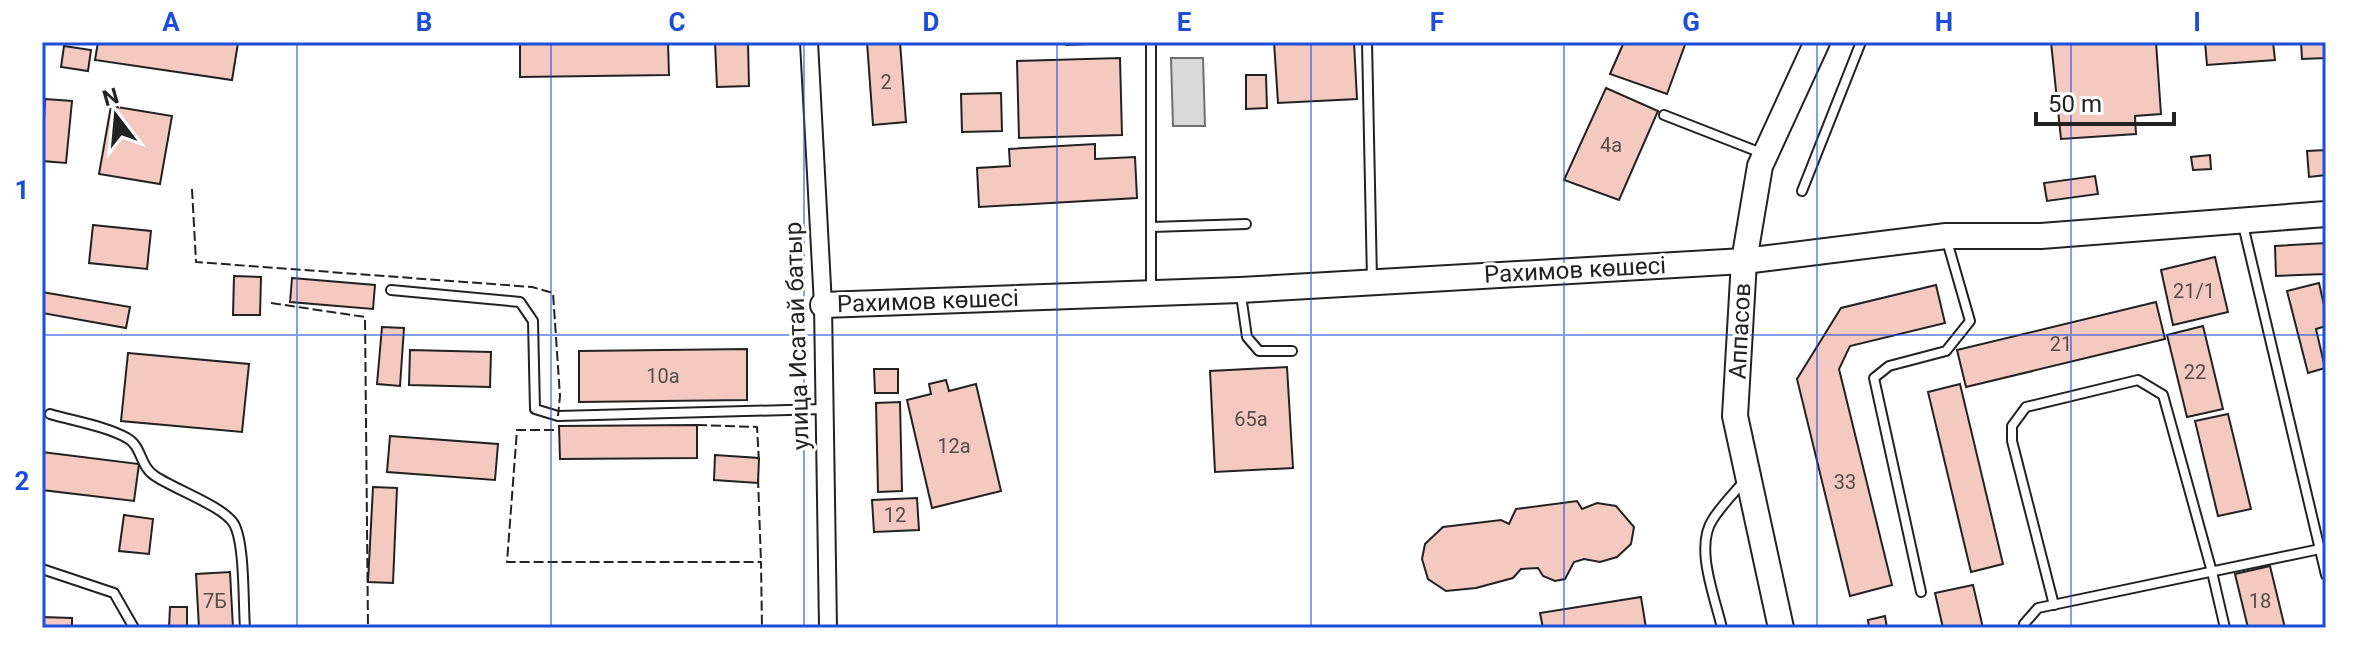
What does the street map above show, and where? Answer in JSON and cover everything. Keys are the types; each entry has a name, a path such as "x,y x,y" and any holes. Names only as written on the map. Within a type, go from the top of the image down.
{"street":[{"name":"улица Исатай батыр","path":"809,42 823,305 828,628"},
{"name":"Аппасов","path":"1781,628 1735,416 1744,261 1760,166 1817,42"},
{"name":"Рахимов көшесі","path":"823,305 1240,290 1744,261 1946,236 2041,236 2326,214"}],"lane":[{"path":"1151,42 1151,293"},
{"path":"1367,42 1372,281"},
{"path":"1802,191 1861,42"},
{"path":"1664,115 1765,154"},
{"path":"2242,220 2326,575"},
{"path":"1151,227 1246,224"},
{"path":"1921,592 1874,378 1889,366 1946,351 1970,321 1946,236"},
{"path":"391,290 520,302 533,321 535,409 558,416 824,409"},
{"path":"1240,290 1247,337 1259,351 1292,351"},
{"path":"2054,605 2012,441 2012,426 2026,407 2138,380 2163,395 2225,628"},
{"path":"50,414 125,436 135,443 151,474 211,506 233,522 240,541 245,628"},
{"path":"1722,628 1705,558 1704,538 1711,521 1748,477"},
{"path":"2024,628 2038,608 2320,549"},
{"path":"42,569 114,593 134,628"}],"shaded area":[{"path":"1171,58 1203,58 1205,126 1173,126"}],"building":[{"path":"98,42 238,43 232,80 95,60"},
{"path":"520,42 668,42 669,75 520,77"},
{"path":"715,42 748,42 749,86 717,87"},
{"path":"867,42 900,42 906,122 873,125"},
{"path":"1065,42 1137,42 1066,45"},
{"path":"1274,42 1354,42 1357,99 1278,103"},
{"path":"1624,42 1686,42 1667,94 1610,74"},
{"path":"2051,42 2156,42 2161,114 2135,116 2136,134 2061,139"},
{"path":"2205,42 2273,42 2275,60 2207,65"},
{"path":"2301,42 2326,42 2326,58 2302,59"},
{"path":"64,46 91,50 88,71 61,67"},
{"path":"1120,58 1122,135 1019,138 1017,61"},
{"path":"1246,75 1266,75 1267,108 1246,109"},
{"path":"1606,88 1658,111 1619,200 1564,180"},
{"path":"1001,93 1002,131 962,132 961,94"},
{"path":"45,99 72,101 66,163 42,161"},
{"path":"111,106 172,116 160,184 99,174"},
{"path":"1095,144 1095,159 1135,157 1137,198 979,207 977,168 1010,166 1009,149"},
{"path":"2326,150 2326,175 2309,177 2307,151"},
{"path":"2210,155 2211,169 2193,170 2191,157"},
{"path":"2095,176 2098,194 2047,201 2044,183"},
{"path":"93,225 151,231 147,269 89,263"},
{"path":"2326,243 2326,274 2276,276 2275,246"},
{"path":"2215,257 2228,312 2173,325 2161,270"},
{"path":"234,276 261,277 260,315 233,315"},
{"path":"292,278 375,285 373,309 290,302"},
{"path":"2319,283 2326,326 2316,329 2325,368 2308,373 2287,291"},
{"path":"1936,285 1945,323 1850,346 1839,369 1892,585 1850,596 1797,379 1841,308"},
{"path":"42,292 130,307 126,328 42,313"},
{"path":"2156,302 2165,339 1966,387 1957,350"},
{"path":"2203,326 2223,409 2187,417 2167,335"},
{"path":"382,327 404,328 400,386 377,384"},
{"path":"747,349 747,400 579,402 579,351"},
{"path":"410,350 491,352 490,387 409,385"},
{"path":"128,353 249,364 242,432 121,421"},
{"path":"1287,367 1293,468 1215,472 1210,371"},
{"path":"874,369 898,369 898,393 875,393"},
{"path":"946,380 949,391 976,384 1001,491 932,508 907,400 931,394 929,384"},
{"path":"1960,384 2003,564 1971,572 1928,392"},
{"path":"900,402 902,491 878,492 876,403"},
{"path":"2228,414 2251,509 2218,516 2195,421"},
{"path":"697,425 697,458 560,459 559,426"},
{"path":"390,436 498,444 495,480 387,472"},
{"path":"42,452 139,464 134,501 42,490"},
{"path":"715,455 759,458 758,483 714,480"},
{"path":"373,487 397,488 393,583 368,582"},
{"path":"917,498 919,530 874,532 872,500"},
{"path":"1577,501 1582,509 1597,503 1616,506 1634,527 1631,544 1617,557 1600,562 1584,559 1574,562 1565,579 1555,581 1543,576 1538,568 1521,569 1513,578 1476,588 1446,591 1428,579 1422,559 1425,544 1443,527 1501,520 1509,524 1516,509"},
{"path":"124,515 153,519 149,554 119,551"},
{"path":"2270,566 2285,628 2248,628 2235,574"},
{"path":"230,572 233,628 199,628 196,574"},
{"path":"1973,585 1983,628 1943,628 1935,593"},
{"path":"1641,597 1646,628 1543,628 1540,613"},
{"path":"170,607 187,607 187,628 169,628"},
{"path":"1885,616 1887,628 1869,628 1868,620"},
{"path":"42,617 72,618 72,628 42,628"}],"fence":[{"path":"192,189 196,262 532,287 553,293 560,396 558,416"},
{"path":"271,303 365,317 368,628"},
{"path":"697,425 757,427 759,462"},
{"path":"554,430 517,430 507,562 761,562 762,628"},
{"path":"758,478 761,562"}]}
